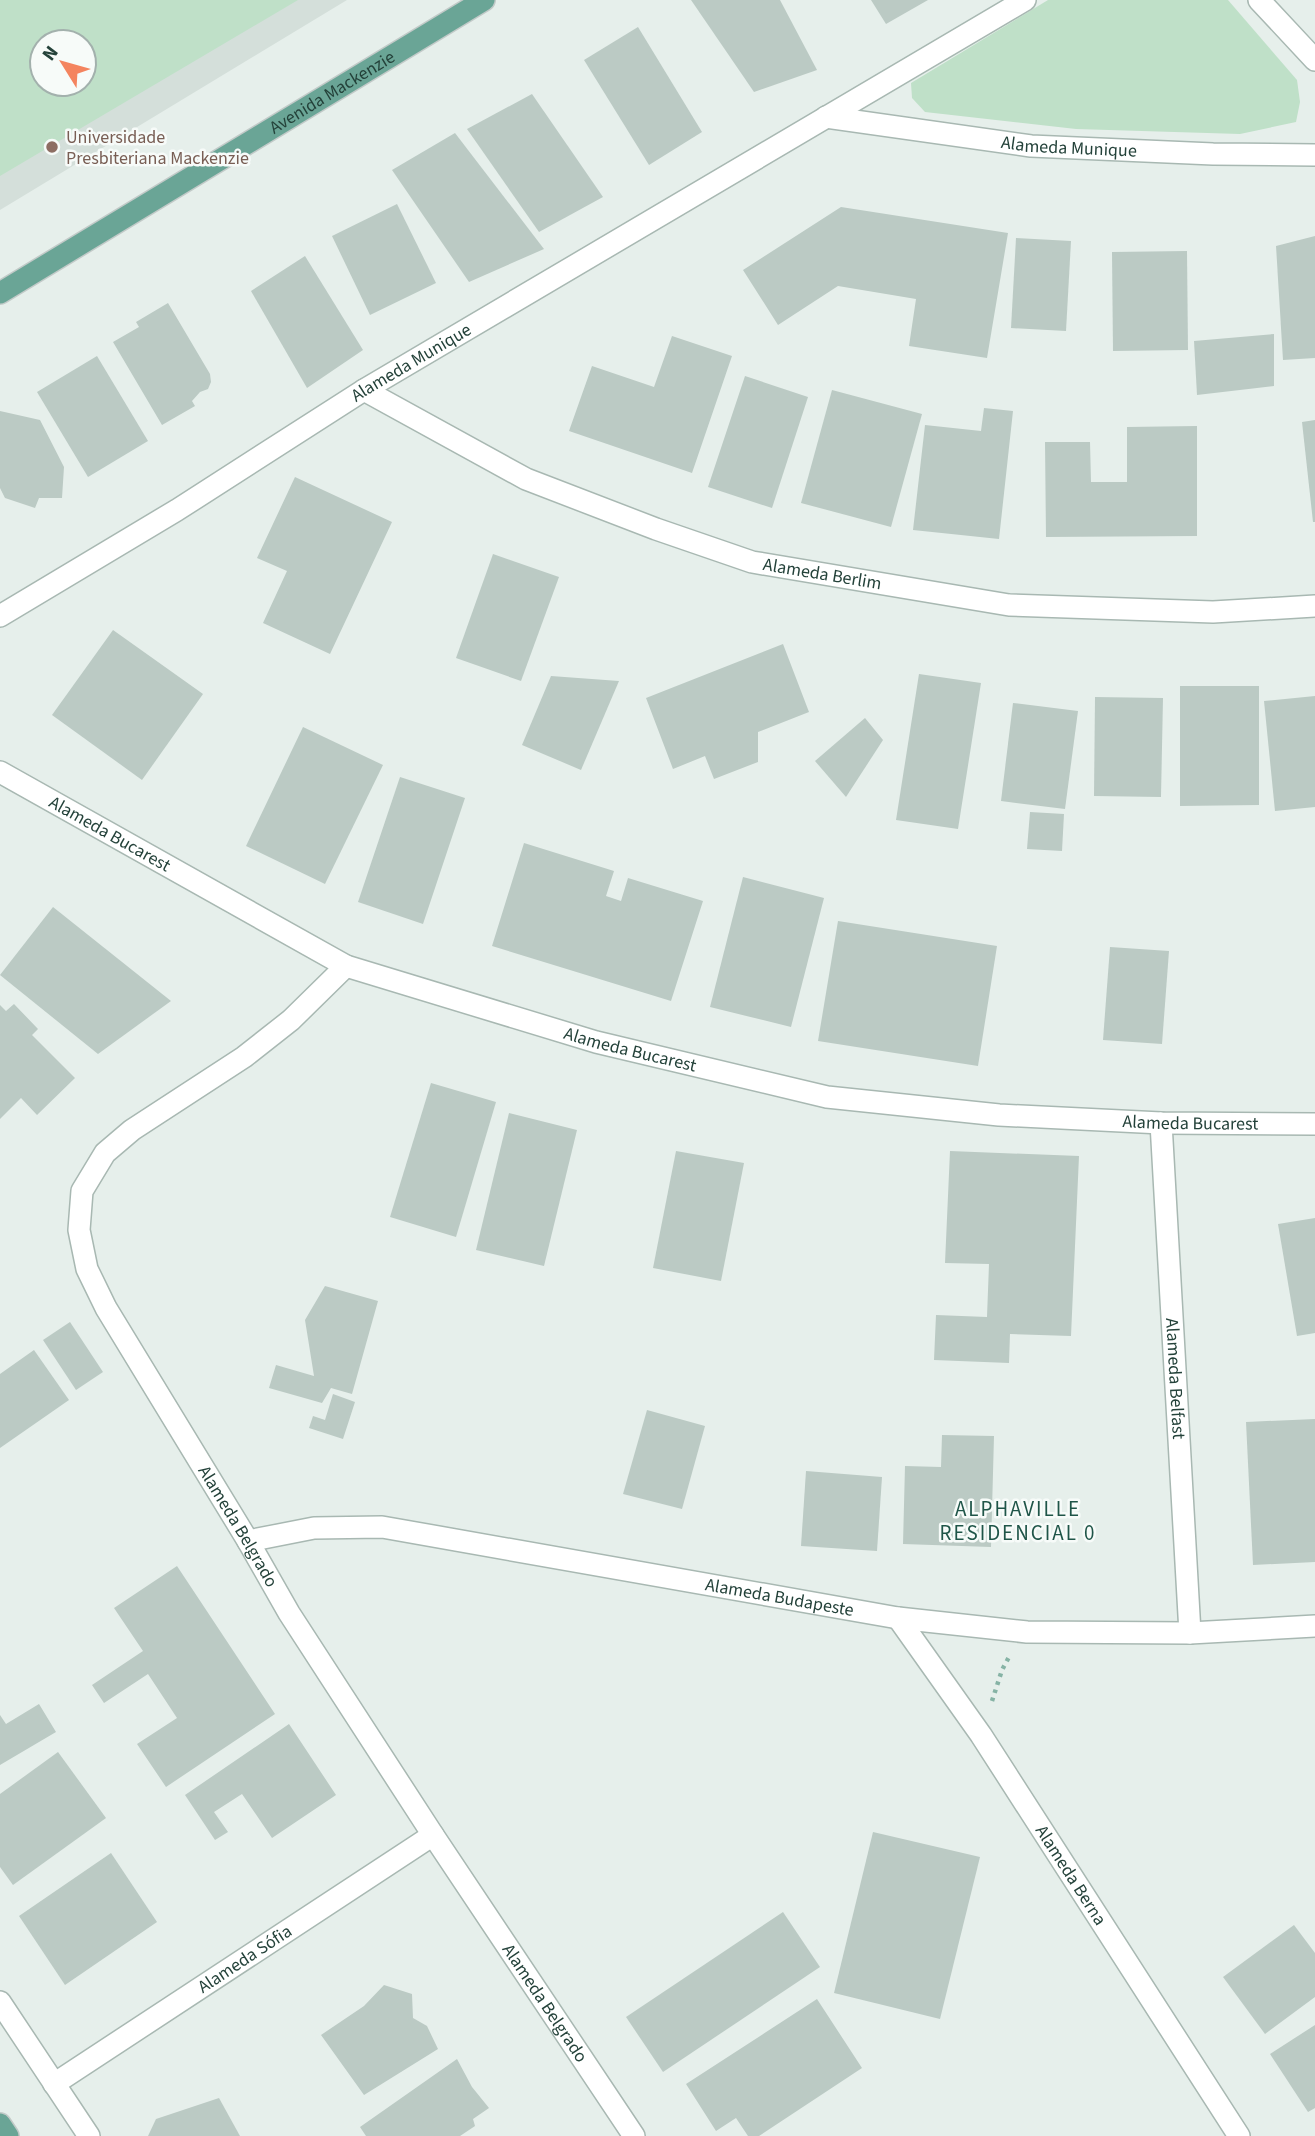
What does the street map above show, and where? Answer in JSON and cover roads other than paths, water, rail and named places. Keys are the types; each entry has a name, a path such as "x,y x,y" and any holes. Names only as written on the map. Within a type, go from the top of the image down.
{"main road":[{"name":"Avenida Mackenzie","path":"0,293 484,0"},
{"path":"0,2124 8,2136"}],"street":[{"name":"Alameda Munique","path":"0,616 177,510 364,390 1025,0"},
{"path":"1259,0 1315,60"},
{"name":"Alameda Munique","path":"826,117 1031,146 1213,154 1315,155"},
{"name":"Alameda Berlim","path":"364,390 526,479 656,529 752,562 1009,605 1213,612 1315,606"},
{"name":"Alameda Bucarest","path":"0,772 346,966 596,1042 827,1097 999,1115 1161,1123 1315,1124"},
{"name":"Alameda Belgrado","path":"346,966 291,1020 244,1057 132,1130 105,1153 82,1191 79,1230 87,1269 106,1308 289,1613 433,1835 635,2136"},
{"name":"Alameda Belfast","path":"1161,1123 1190,1633"},
{"name":"Alameda Budapeste","path":"248,1541 314,1528 382,1527 898,1618 1027,1632 1190,1633 1315,1626"},
{"name":"Alameda Berna","path":"898,1618 981,1735 1239,2136"},
{"name":"Alameda Sófia","path":"54,2084 433,1835"},
{"path":"0,2002 89,2136"}],"place":[{"name":"Universidade Presbiteriana Mackenzie","path":"52,147"}],"district":[{"name":"ALPHAVILLE RESIDENCIAL 0","path":"1018,1521"}]}
